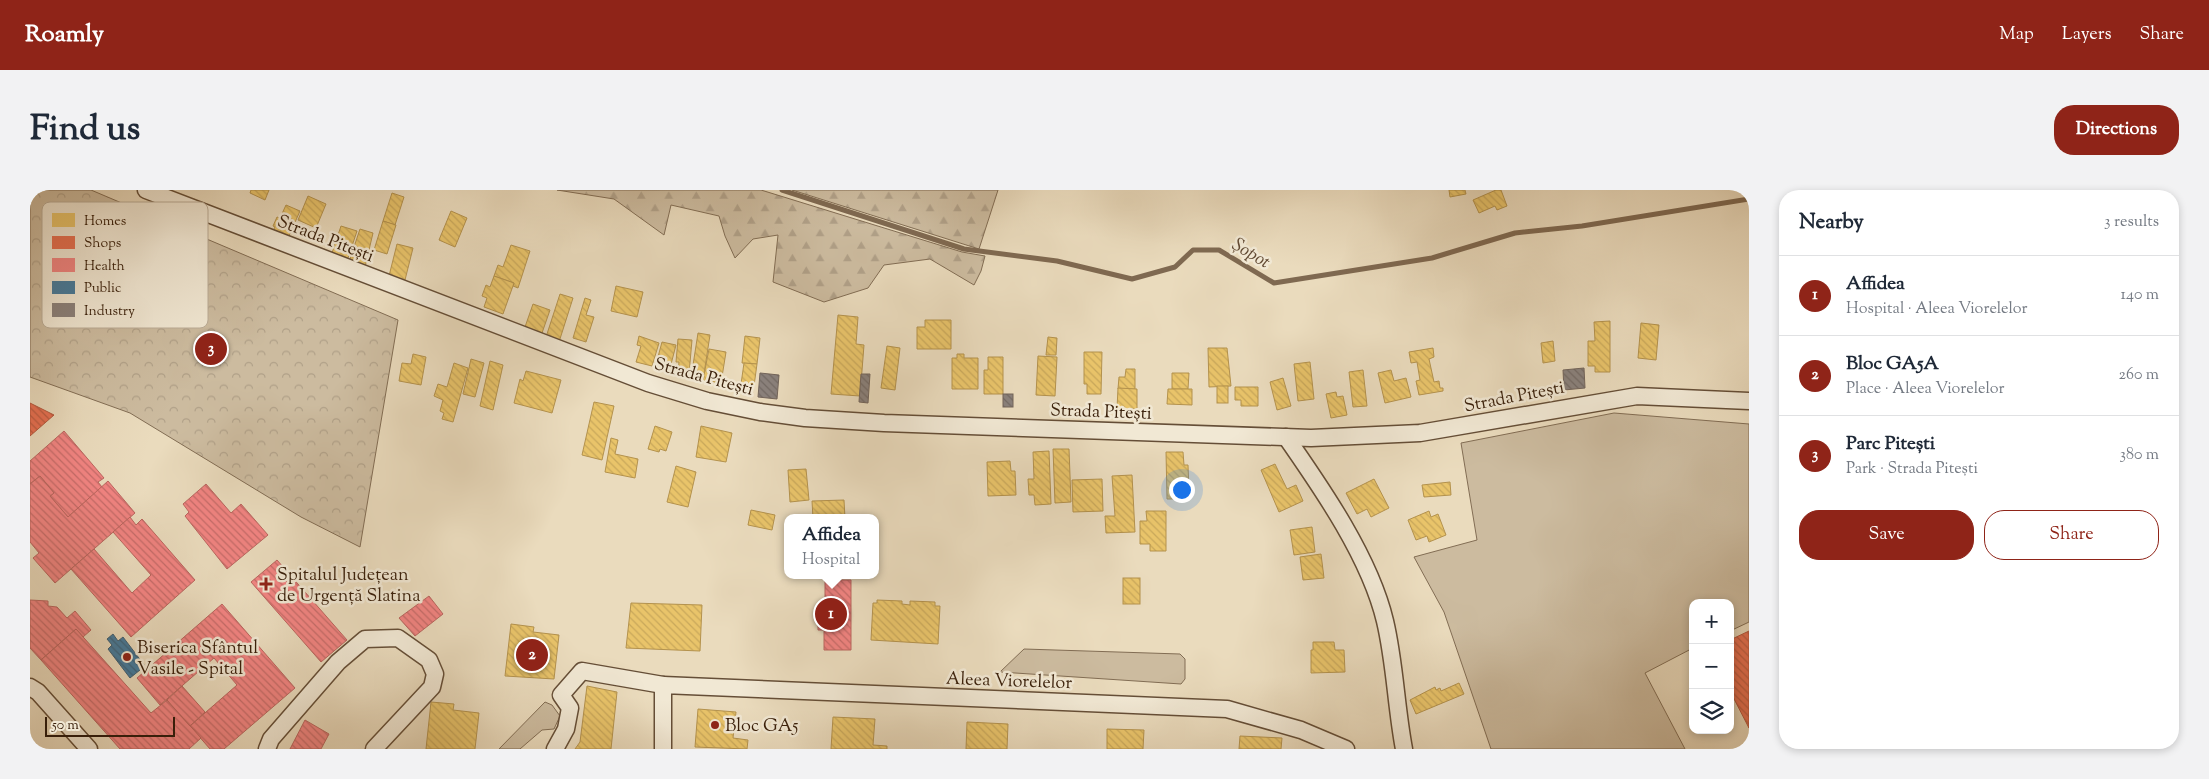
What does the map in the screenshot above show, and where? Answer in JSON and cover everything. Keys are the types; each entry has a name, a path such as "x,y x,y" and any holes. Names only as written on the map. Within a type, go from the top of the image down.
{"street":[{"name":"Strada Pitești","path":"146,190 177,202"},
{"name":"Strada Pitești","path":"208,214 648,383 707,401 796,417 884,423 1286,437 1420,433 1637,396 1749,401"},
{"path":"1286,437 1340,519 1372,581 1385,620 1396,684 1404,749"},
{"path":"268,749 271,739 338,662 365,639 398,638 429,660 436,674 432,687 374,749"},
{"name":"Aleea Viorelelor","path":"555,749 566,729 570,708 561,695 582,671 664,685 1227,709 1301,730 1346,749"},
{"path":"663,749 664,685"},
{"path":"30,687 38,692 89,749"}],"green space":[{"path":"30,190 91,190 119,202 42,202 42,328 208,328 208,240 398,320 360,547 301,517 130,413 30,377"},
{"path":"557,190 761,190 962,252 985,256 981,271 974,285 930,259 884,265 868,288 824,302 773,282 778,235 753,239 735,258 725,236 719,216 671,205 664,235 614,199"},
{"path":"792,190 998,190 979,249"},
{"path":"1614,413 1749,424 1749,622 1734,629 1734,599 1689,599 1689,650 1645,673 1685,749 1491,749 1444,612 1414,557 1477,540 1461,443"},
{"path":"1024,649 1180,654 1185,659 1185,679 1181,684 1000,672"},
{"path":"545,702 552,705 560,716 554,729 542,730 520,749 499,749"}],"building: Homes":[{"path":"251,190 269,190 265,200 250,193"},
{"path":"1449,190 1465,190 1466,194 1450,197"},
{"path":"1496,190 1501,190 1507,206 1497,210 1495,206 1479,213 1473,200"},
{"path":"392,193 404,197 395,225 383,221"},
{"path":"308,196 326,204 316,228 298,220"},
{"path":"286,205 300,211 288,238 273,231 277,217 280,218"},
{"path":"451,211 467,218 455,247 439,240"},
{"path":"383,221 396,225 387,254 374,250"},
{"path":"341,226 357,231 348,258 332,253"},
{"path":"360,229 373,233 365,267 349,262"},
{"path":"397,244 413,248 405,280 389,276"},
{"path":"511,245 530,251 518,288 513,286 514,283 494,276 498,265 503,267"},
{"path":"494,276 514,283 503,314 484,307 487,298 482,296 486,285 490,287"},
{"path":"616,286 643,292 637,317 611,311"},
{"path":"560,294 573,298 559,342 546,337"},
{"path":"585,298 591,300 586,315 594,317 586,342 573,338"},
{"path":"533,304 550,310 542,333 525,327"},
{"path":"838,315 858,317 856,344 864,345 860,396 831,394"},
{"path":"925,320 951,320 951,349 917,349 917,327 925,327"},
{"path":"1610,321 1610,372 1595,372 1595,366 1588,366 1588,341 1595,341 1594,322"},
{"path":"1641,323 1659,325 1656,360 1638,358"},
{"path":"698,333 710,335 703,380 691,378"},
{"path":"639,336 659,343 652,366 636,362 641,346 637,345"},
{"path":"745,336 760,338 757,364 742,363"},
{"path":"1048,337 1057,338 1056,355 1046,355"},
{"path":"678,339 692,340 689,374 678,373 679,362 676,362"},
{"path":"1553,341 1555,361 1543,363 1541,343"},
{"path":"662,342 676,345 669,372 655,368"},
{"path":"887,346 900,348 895,390 881,388"},
{"path":"1208,348 1227,348 1231,386 1209,387"},
{"path":"1433,348 1434,357 1429,359 1434,382 1439,381 1440,388 1443,388 1443,391 1419,395 1416,381 1420,380 1417,362 1411,363 1409,352"},
{"path":"709,349 726,352 721,383 703,380"},
{"path":"1084,352 1102,352 1101,394 1087,394 1087,384 1084,384"},
{"path":"413,354 426,357 421,385 399,381 402,363 411,364"},
{"path":"957,354 964,354 964,358 978,358 978,389 952,389 952,358 957,358"},
{"path":"1038,356 1057,357 1055,396 1036,395"},
{"path":"988,357 1003,357 1003,394 984,394 984,370 988,370"},
{"path":"471,359 484,363 475,397 463,394"},
{"path":"490,361 503,365 493,410 480,406"},
{"path":"1310,362 1314,399 1298,401 1294,364"},
{"path":"454,363 468,368 453,422 442,419 444,413 440,411 443,400 434,396 438,384 447,387"},
{"path":"744,363 757,364 754,386 741,384"},
{"path":"1126,369 1135,369 1135,389 1118,389 1119,377 1125,377"},
{"path":"1363,370 1367,406 1353,407 1349,372"},
{"path":"1391,370 1394,381 1406,378 1411,397 1385,403 1378,373"},
{"path":"526,371 561,380 552,413 514,403 520,379 523,381"},
{"path":"1172,373 1189,373 1188,389 1172,389"},
{"path":"1283,378 1291,406 1277,410 1270,382"},
{"path":"1217,386 1228,386 1228,403 1217,403"},
{"path":"1235,387 1258,387 1258,406 1241,406 1241,400 1235,400"},
{"path":"1118,388 1137,389 1137,409 1117,409"},
{"path":"1168,389 1192,389 1192,405 1167,404"},
{"path":"1336,392 1337,397 1343,396 1347,415 1331,418 1326,394"},
{"path":"594,402 614,406 602,460 582,455"},
{"path":"655,426 672,432 666,451 660,449 659,452 648,449"},
{"path":"701,426 732,433 726,462 696,457"},
{"path":"611,438 618,440 615,454 638,459 635,478 605,472"},
{"path":"1053,449 1069,449 1071,502 1055,503"},
{"path":"1049,451 1051,504 1035,505 1034,495 1029,495 1028,479 1034,479 1033,452"},
{"path":"1166,452 1183,452 1184,465 1188,465 1189,490 1180,490 1180,499 1167,499"},
{"path":"1010,461 1011,471 1015,471 1016,495 988,496 987,462"},
{"path":"1275,464 1287,489 1296,485 1303,501 1279,512 1261,470"},
{"path":"676,466 696,472 688,507 667,502"},
{"path":"806,469 809,500 790,502 788,470"},
{"path":"1132,475 1135,532 1106,533 1105,516 1115,516 1112,476"},
{"path":"1102,479 1103,511 1073,512 1072,480"},
{"path":"1374,479 1389,508 1371,517 1367,509 1357,514 1346,493"},
{"path":"1450,482 1451,495 1424,497 1422,485"},
{"path":"844,500 845,514 813,514 812,501"},
{"path":"751,510 775,515 772,530 748,525"},
{"path":"1146,511 1166,511 1166,551 1150,551 1150,544 1140,544 1140,521 1147,521"},
{"path":"1429,511 1431,517 1438,514 1446,535 1429,542 1427,536 1416,540 1408,520"},
{"path":"1312,527 1315,552 1294,555 1290,530"},
{"path":"1321,554 1324,578 1303,580 1300,557"},
{"path":"1123,578 1140,578 1140,604 1123,604"},
{"path":"877,600 902,601 902,604 910,605 910,601 935,602 935,606 940,606 938,644 871,640 873,603 877,603"},
{"path":"631,603 702,605 700,651 626,648"},
{"path":"511,624 534,627 533,632 559,635 554,679 505,676"},
{"path":"1313,642 1334,642 1335,650 1344,650 1345,672 1311,673"},
{"path":"1459,683 1464,694 1416,714 1410,700 1435,687 1436,690 1440,688 1441,691"},
{"path":"587,686 617,692 611,749 575,749 580,742"},
{"path":"431,702 454,704 453,710 479,713 475,749 426,749"},
{"name":"Bloc GA5","path":"698,709 736,712 733,738 748,740 747,749 695,747"},
{"path":"833,717 875,719 873,745 887,746 887,749 831,749"},
{"path":"967,722 1008,724 1007,749 966,749"},
{"path":"1107,729 1144,730 1143,749 1107,749"},
{"path":"1240,736 1282,738 1281,749 1239,749"}],"building: Shops":[{"path":"30,403 54,415 30,436"},
{"path":"1749,631 1749,728 1734,699 1734,638"}],"building: Health":[{"path":"64,431 104,478 98,482 102,487 68,517 50,496 54,493 40,476 30,484 30,461"},
{"path":"40,476 54,493 50,496 68,517 108,481 135,513 55,583 33,558 39,553 30,542 30,484"},
{"path":"206,484 231,513 241,504 268,535 227,569 185,516 189,512 183,504"},
{"path":"130,517 136,525 142,519 195,580 131,637 71,569 94,549 132,593 151,575 113,532"},
{"path":"277,560 347,640 321,662 251,582"},
{"path":"825,580 851,580 851,650 824,650 824,630 818,630 818,604 825,604"},
{"path":"429,596 443,614 415,636 399,618"},
{"path":"30,600 48,601 48,606 57,607 67,618 75,611 91,630 83,637 76,629 41,660 30,648"},
{"path":"222,604 295,688 224,749 210,749 190,726 237,685 214,658 160,705 137,678"},
{"path":"76,629 151,713 167,700 201,738 189,749 120,749 41,660"},
{"path":"182,686 205,712 190,726 167,700"},
{"path":"305,720 329,734 321,749 290,749"}],"building: Public":[{"name":"Biserica Sfântul Vasile - Spital","path":"113,634 118,641 123,637 145,666 130,678 108,649 112,645 107,639"}],"building: Industry":[{"path":"1584,368 1585,388 1564,390 1563,370"},
{"path":"760,373 779,375 777,399 758,397"},
{"path":"861,374 870,374 868,403 859,402"},
{"path":"1003,394 1013,394 1013,407 1003,407"}],"waterway":[{"name":"Șopot","path":"782,190 964,249 1057,261 1132,279 1175,267 1193,250 1219,250 1274,283 1432,258 1515,233 1582,226 1749,199"}],"place":[{"name":"Parc Pitești","path":"211,349"},
{"name":"Spitalul Județean de Urgență Slatina","path":"266,584"},
{"name":"Affidea","path":"831,614"},
{"name":"Bloc GA5A","path":"532,655"},
{"name":"Biserica Sfântul Vasile - Spital","path":"127,657"},
{"name":"Bloc GA5","path":"715,725"}]}
